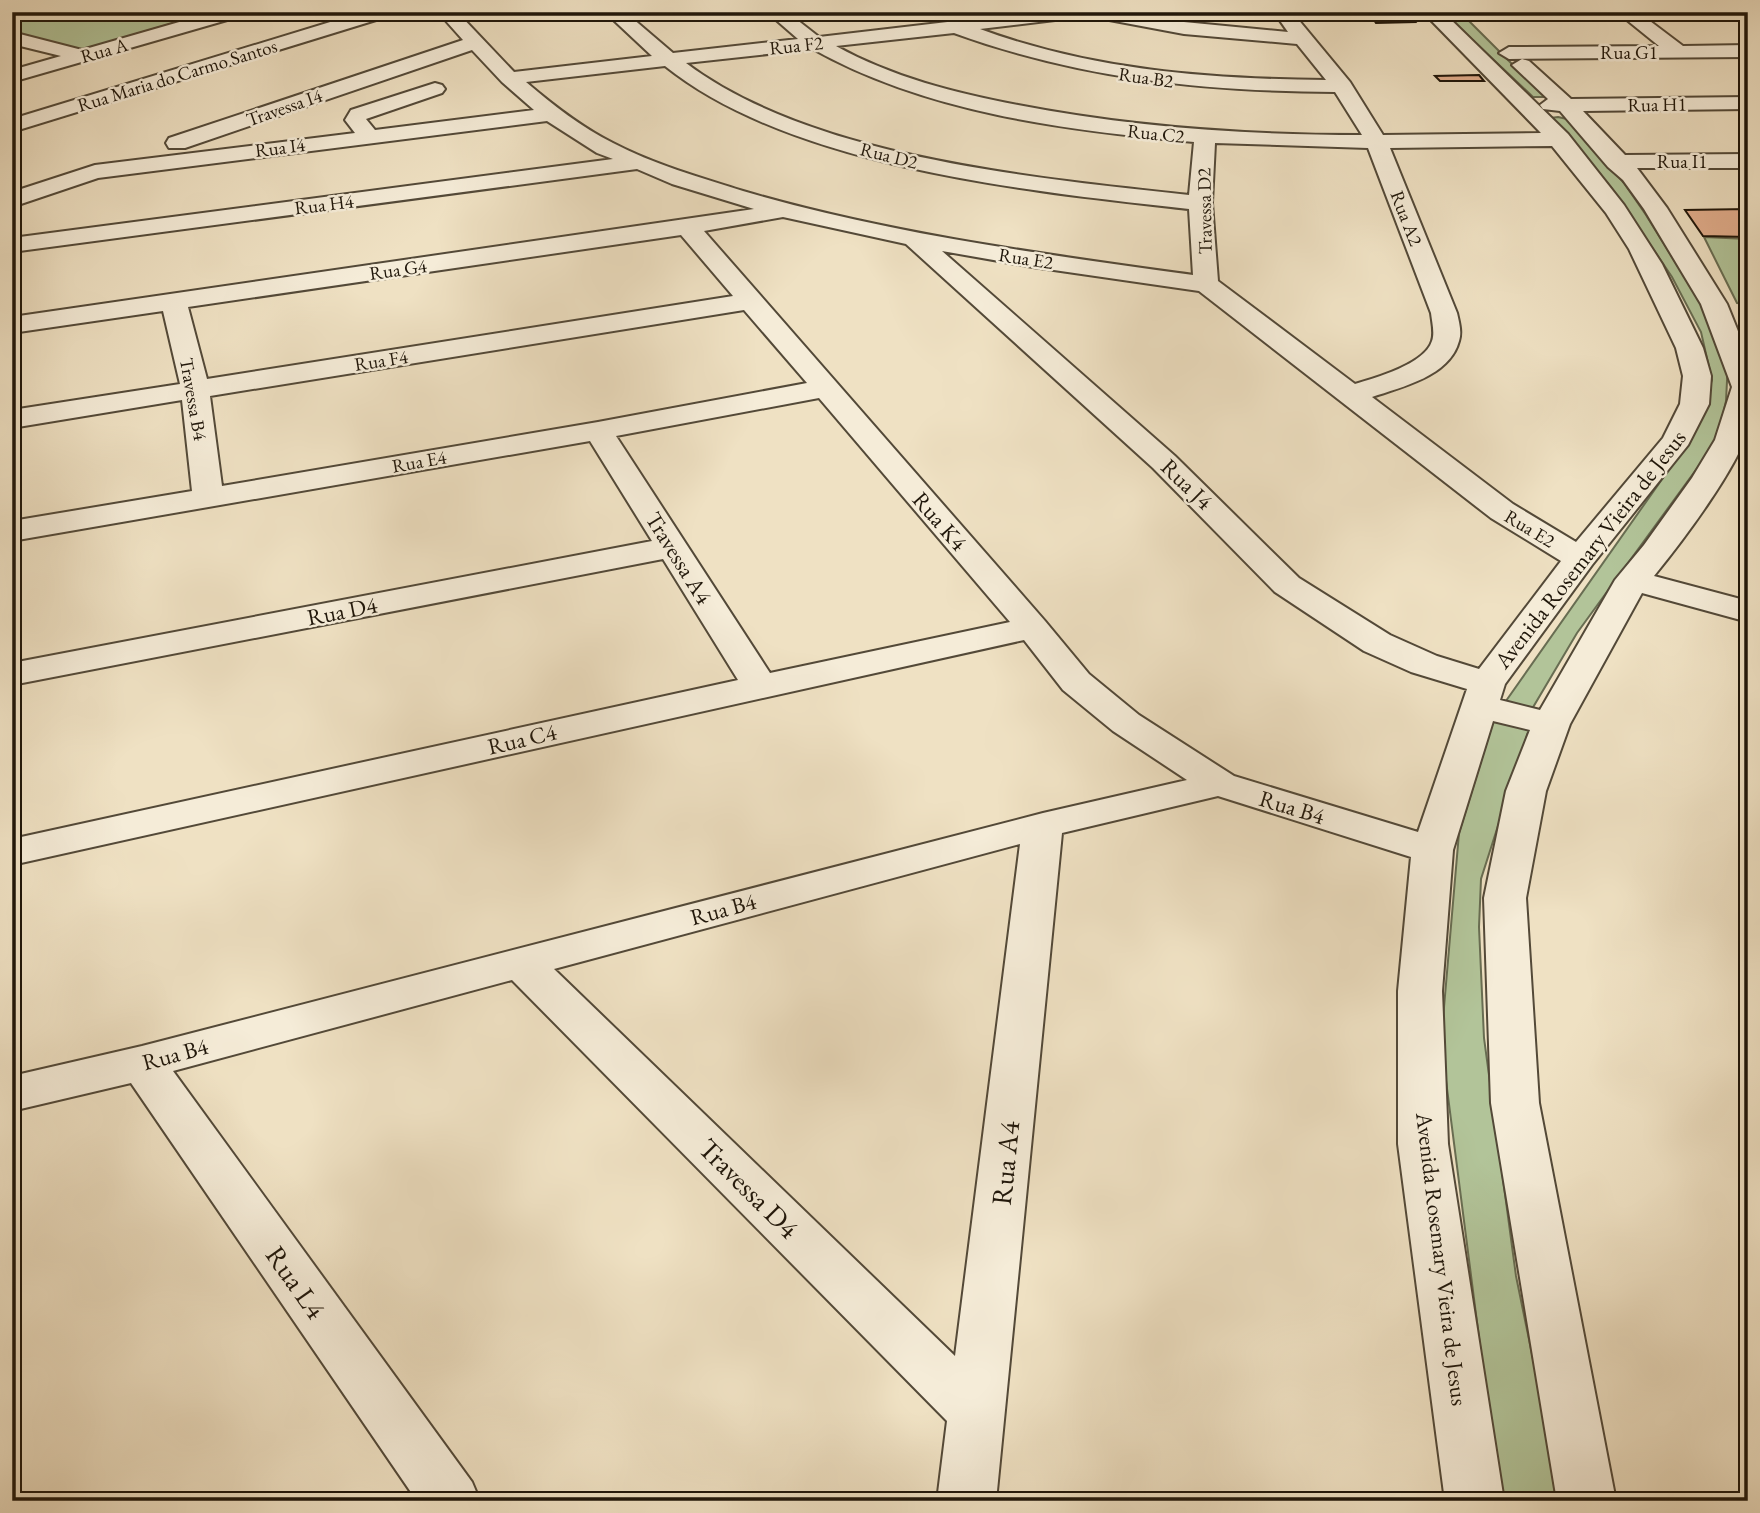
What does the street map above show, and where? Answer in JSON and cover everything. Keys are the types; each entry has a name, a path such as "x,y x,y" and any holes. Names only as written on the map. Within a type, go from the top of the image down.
{"street":[{"name":"Rua Maria do Carmo Santos","path":"12,126 383,12"},
{"name":"Rua E2","path":"447,12 509,78 551,114 582,135 636,163 783,210 914,239 1206,284 1502,511 1580,558"},
{"name":"Rua D2","path":"614,12 667,59 716,93 799,129 933,166 1042,184 1200,203"},
{"name":"Rua C2","path":"776,12 815,43 884,75 967,101 1068,122 1205,138 1377,142 1563,122"},
{"name":"Rua F2","path":"509,78 1083,12"},
{"path":"1092,12 1184,28 1302,39"},
{"name":"Rua A2","path":"1283,12 1302,39 1343,86 1377,142 1444,313 1447,333 1441,352 1427,364 1352,395"},
{"name":"Avenida Rosemary Vieira de Jesus","path":"1432,12 1529,106 1563,122 1631,175 1731,308 1747,387 1730,440 1707,479 1656,552 1632,580 1551,724 1526,791 1505,898 1515,1103 1587,1501"},
{"name":"Avenida Rosemary Vieira de Jesus","path":"1468,12 1509,53 1563,122 1638,243 1683,331 1693,354 1698,378 1686,426 1636,493 1580,558 1483,695 1432,850 1420,991 1423,1144 1475,1501"},
{"path":"1626,12 1679,52"},
{"path":"231,21 282,43"},
{"name":"Rua A","path":"12,76 197,23 231,21"},
{"name":"Rua B2","path":"956,27 1037,56 1123,74 1207,84 1343,86"},
{"path":"12,38 82,56"},
{"name":"Travessa I4","path":"95,172 474,43"},
{"name":"Rua G1","path":"1509,53 1748,51"},
{"path":"412,63 467,124"},
{"path":"369,136 355,120 358,114 435,89"},
{"name":"Rua H1","path":"1563,122 1748,103"},
{"name":"Rua I4","path":"12,200 95,172 551,114"},
{"name":"Travessa D2","path":"1205,138 1200,203 1206,284"},
{"name":"Rua I1","path":"1616,162 1748,161"},
{"name":"Rua H4","path":"12,245 636,163"},
{"name":"Rua G4","path":"12,325 687,227 783,210"},
{"name":"Rua K4","path":"687,227 1033,628 1076,682 1126,723 1220,784"},
{"name":"Rua J4","path":"914,239 1164,462 1287,585 1377,643 1483,695 1551,724"},
{"name":"Rua F4","path":"12,418 750,301"},
{"name":"Travessa B4","path":"174,302 195,389 208,497"},
{"name":"Rua E4","path":"12,531 598,431 825,388"},
{"name":"Travessa A4","path":"598,431 760,686"},
{"name":"Rua D4","path":"12,674 673,547"},
{"path":"1632,580 1748,612"},
{"name":"Rua C4","path":"12,852 1033,628"},
{"name":"Rua B4","path":"12,1094 142,1063 1043,825 1220,784 1432,850"},
{"name":"Rua A4","path":"966,1501 1043,825"},
{"name":"Travessa D4","path":"520,962 977,1414"},
{"name":"Rua L4","path":"142,1063 451,1501"}],"green space":[{"path":"12,12 188,12 201,15 78,51 12,34"},
{"path":"1443,12 1460,12 1545,97 1533,97"},
{"path":"1550,118 1567,119 1624,183 1710,318 1728,361 1726,401 1717,441 1577,633 1529,714 1501,708 1691,438 1712,380 1701,332 1672,277 1611,187"},
{"path":"1704,237 1748,239 1748,304 1737,303"},
{"path":"1494,719 1530,726 1481,879 1479,927 1484,1038 1516,1276 1562,1501 1500,1501 1441,1042 1459,833"}],"building":[{"path":"1409,16 1415,22 1376,23 1372,17"},
{"path":"1479,75 1484,81 1440,81 1435,76"},
{"path":"1748,209 1748,237 1703,236 1685,210"}]}
